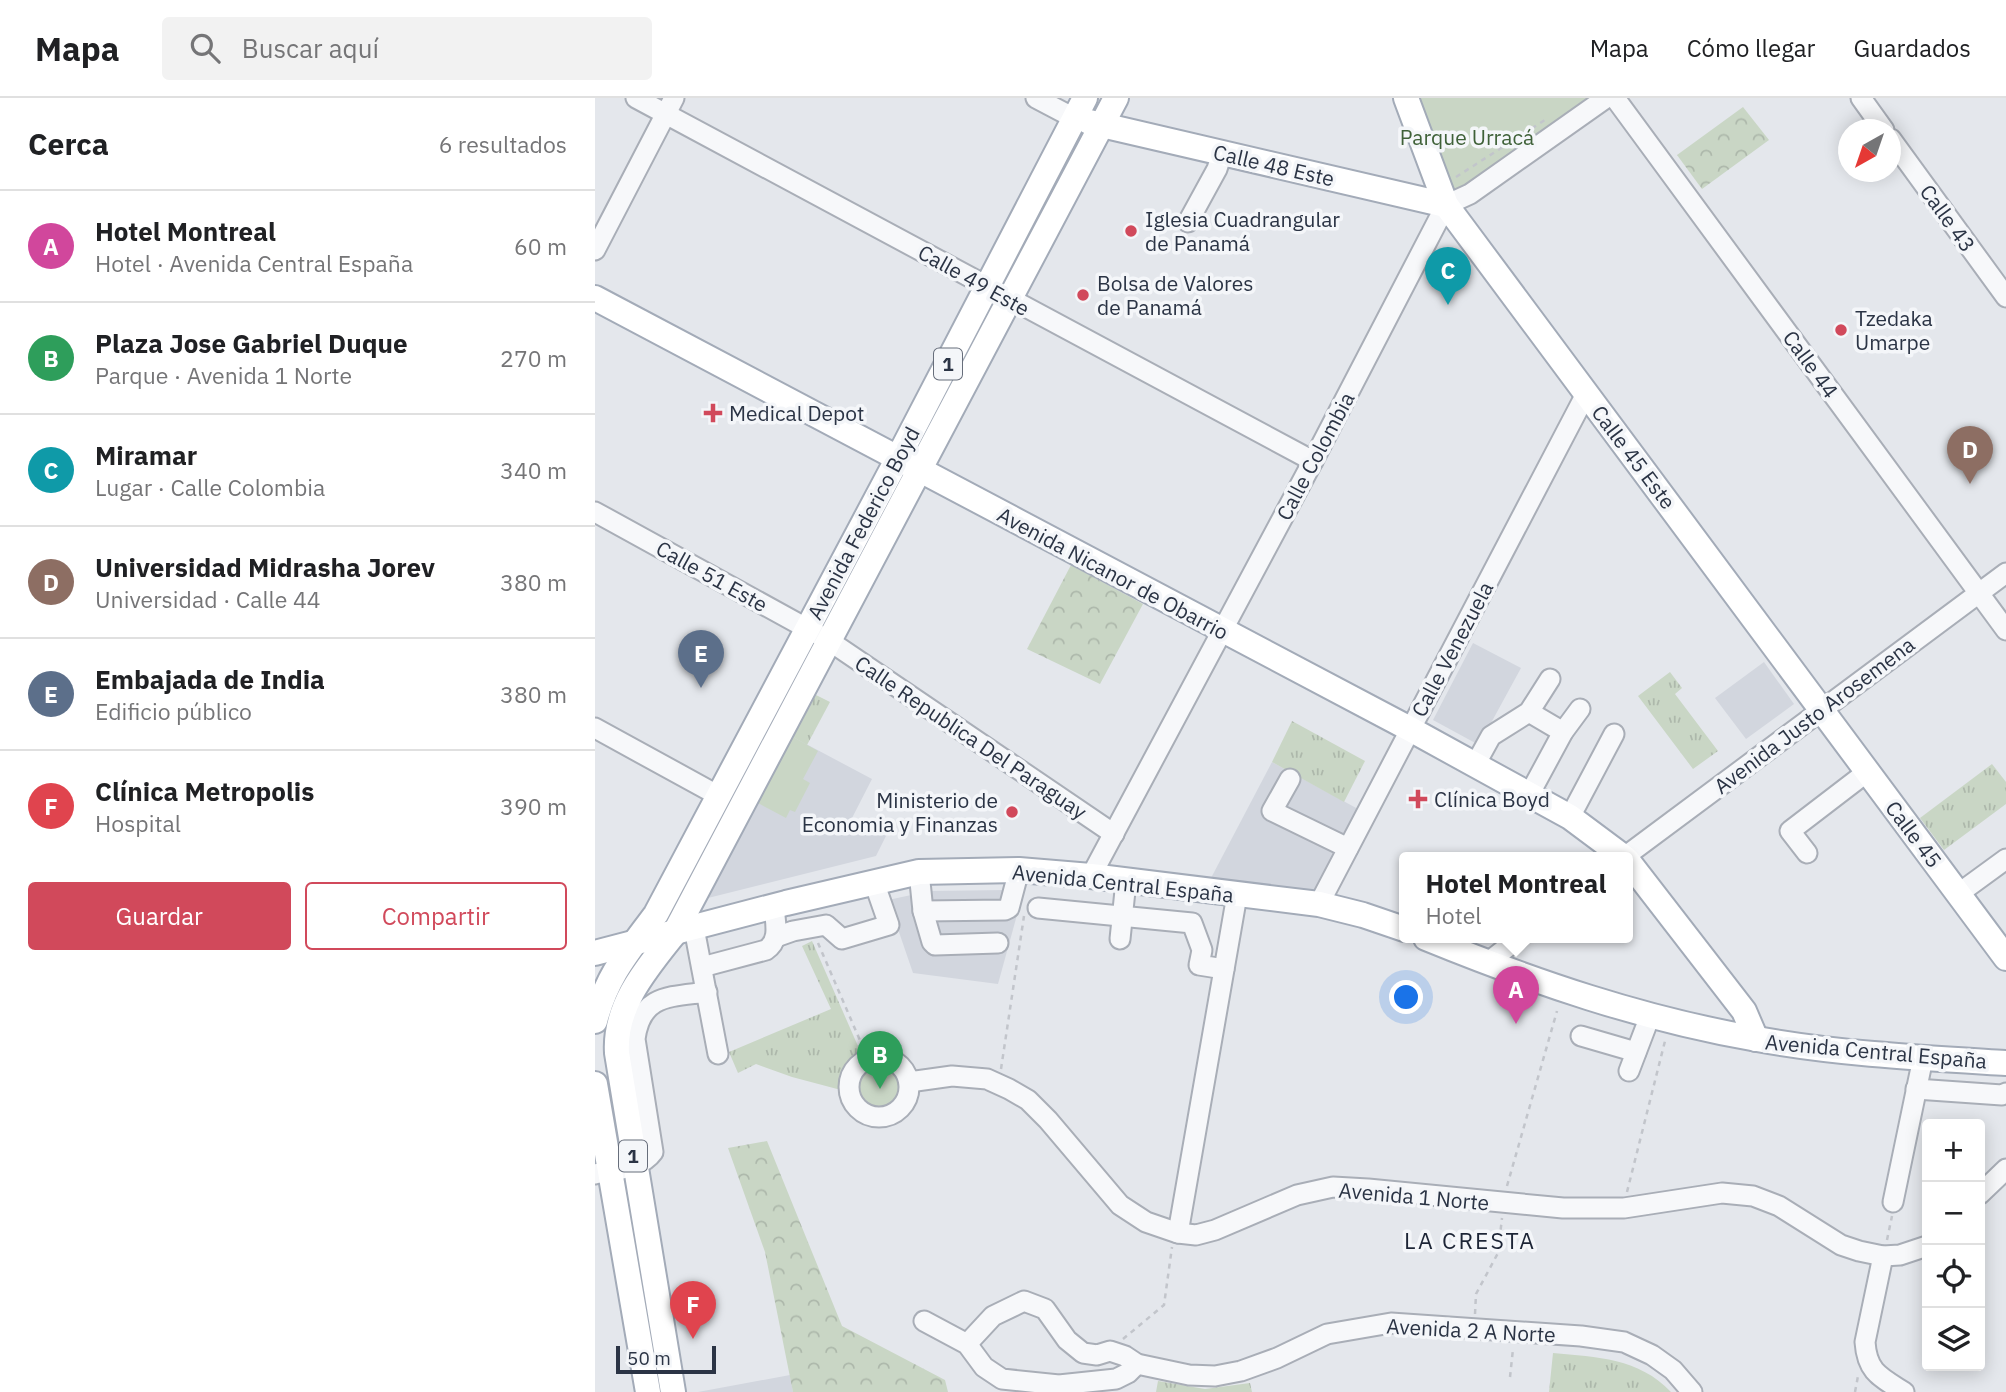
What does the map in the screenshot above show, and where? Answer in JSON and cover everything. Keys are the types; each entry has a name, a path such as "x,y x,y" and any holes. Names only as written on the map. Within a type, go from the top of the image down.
{"main road":[{"name":"Avenida Federico Boyd","path":"908,464 1010,299 1115,98"},
{"path":"1406,98 1446,205"},
{"name":"Calle 48 Este","path":"1080,108 1101,125 1446,205"},
{"name":"Avenida Federico Boyd","path":"684,931 818,634 908,464 988,286 1080,108"},
{"name":"Calle 45 Este","path":"1446,205 1821,710"},
{"name":"Avenida Nicanor de Obarrio","path":"595,298 1410,729 1570,817 1617,852"},
{"name":"Avenida Federico Boyd","path":"634,943 656,914 719,796 818,634"},
{"name":"Calle 45","path":"1821,710 2006,958"},
{"path":"719,796 729,808 729,828"},
{"name":"Avenida Nicanor de Obarrio","path":"1633,868 1744,1011 1756,1039"},
{"name":"Avenida Central España","path":"595,953 774,906 919,872 1019,870 1091,876 1319,904 1399,927"},
{"name":"1","path":"673,1392 635,1166 633,1090 616,1045 619,1020 644,971 684,931"},
{"name":"1","path":"595,1021 612,974 634,943"},
{"name":"Avenida Central España","path":"1439,943 1575,994 1650,1016 1756,1039 1835,1051 2006,1063"},
{"name":"1","path":"596,1092 602,1173 648,1392"}],"street":[{"name":"Calle 49 Este","path":"636,98 670,106 1010,299 1313,461"},
{"path":"1036,98 1080,108"},
{"path":"1446,205 1470,194 1607,98"},
{"name":"Calle 44","path":"1615,98 2006,630"},
{"path":"1861,98 1876,119"},
{"path":"595,250 670,106"},
{"path":"1188,222 1217,169 1222,153"},
{"name":"Calle 43","path":"1901,153 2006,297"},
{"name":"Calle Colombia","path":"1091,876 1313,461 1446,205"},
{"name":"Calle Venezuela","path":"1319,904 1586,394"},
{"name":"Calle 51 Este","path":"595,512 818,634"},
{"name":"Avenida Justo Arosemena","path":"1633,852 2006,573"},
{"name":"Calle Republica Del Paraguay","path":"818,634 1114,834"},
{"path":"1475,765 1491,736 1529,712 1550,679"},
{"path":"1529,795 1563,732 1580,709"},
{"path":"1529,712 1563,732"},
{"path":"595,728 719,796"},
{"path":"1570,817 1614,734"},
{"path":"1807,853 1790,831 1867,772"},
{"path":"1290,779 1272,811 1348,848"},
{"path":"1958,894 2006,859"},
{"path":"923,911 1005,910 1009,908 1019,870"},
{"path":"919,872 929,939 935,945 998,943"},
{"path":"776,937 826,925 842,939 889,925 874,881"},
{"path":"1120,939 1126,881"},
{"path":"1175,1237 1237,895"},
{"path":"702,967 766,950 772,945 776,937 774,906"},
{"path":"1031,912 1123,915 1192,923 1202,950 1199,965 1224,969"},
{"path":"684,931 702,967 718,1054"},
{"path":"1487,962 1512,943"},
{"path":"633,1090 635,1039 637,1025 643,1013 651,1003 664,998 707,992"},
{"path":"1629,1072 1650,1016"},
{"path":"1581,1036 1636,1052"},
{"path":"1893,1205 1923,1058"},
{"name":"Avenida 1 Norte","path":"909,1082 952,1076 987,1079 1028,1100 1120,1205 1175,1237 1215,1230 1297,1195 1333,1187 1563,1208 1624,1208 1722,1193 1753,1196 1779,1206 1842,1245 1859,1251 1884,1251 1900,1255 1922,1248"},
{"path":"1916,1089 2002,1095 2006,1093"},
{"path":"602,1173 635,1166"},
{"path":"1985,1189 2006,1169"},
{"path":"1884,1251 1865,1342 1866,1353 1869,1364 1880,1377 1904,1392"},
{"path":"967,1344 993,1316 1024,1301 1045,1309 1067,1340 1083,1353 1097,1356 1098,1368 1104,1380"},
{"path":"924,1321 967,1344 984,1367 1002,1379 1059,1385 1116,1379 1137,1364"},
{"name":"Avenida 2 A Norte","path":"1097,1356 1110,1351 1137,1364 1189,1375 1215,1376 1277,1359 1327,1334 1391,1323 1581,1336 1624,1342 1652,1355 1673,1370 1692,1392"}],"path":[{"path":"1455,178 1549,117 1474,172"},
{"path":"1000,1076 1031,912"},
{"path":"816,939 865,1052"},
{"path":"1505,1193 1557,1011"},
{"path":"1625,1199 1665,1041"},
{"path":"1884,1251 1893,1205"},
{"path":"1475,1323 1476,1294 1498,1253 1503,1211"},
{"path":"1120,1341 1164,1305 1175,1237"},
{"path":"1510,1377 1514,1340"},
{"path":"1855,1392 1858,1376"}],"shaded area":[{"path":"1473,643 1521,668 1479,745 1433,720"},
{"path":"1764,662 1794,704 1746,739 1715,698"},
{"path":"793,737 872,779 852,818 886,836 876,856 708,898"},
{"path":"1272,762 1358,809 1313,890 1211,878"},
{"path":"1007,890 1023,893 998,984 913,973 888,900 930,891"},
{"path":"790,1375 793,1392 698,1392"}],"green space":[{"name":"Parque Urracá","path":"1407,98 1587,98 1457,193 1452,193"},
{"path":"1743,107 1769,140 1702,189 1677,155"},
{"path":"1071,565 1143,604 1100,684 1027,649"},
{"path":"1670,672 1682,688 1675,694 1718,751 1693,769 1638,696"},
{"path":"816,695 830,702 807,745 793,737"},
{"path":"1292,721 1365,761 1344,802 1272,762"},
{"path":"793,737 818,751 803,779 810,783 795,812 790,810 786,818 758,803"},
{"path":"1992,764 2006,782 2006,804 1944,850 1920,818"},
{"path":"812,941 861,1053 846,1069 841,1090 756,1064 738,1073 729,1052 831,1009 802,946"},
{"path":"880,1061 898,1068 905,1086 898,1104 880,1111 862,1104 855,1086 862,1068"},
{"path":"767,1141 842,1326 945,1380 948,1392 793,1392 765,1252 728,1148"},
{"path":"1553,1353 1617,1361 1645,1372 1671,1392 1549,1392"},
{"path":"1158,1381 1205,1389 1250,1383 1252,1392 1156,1392"}],"place":[{"name":"Iglesia Cuadrangular de Panamá","path":"1131,231"},
{"name":"Bolsa de Valores de Panamá","path":"1083,295"},
{"name":"Miramar","path":"1448,305"},
{"name":"Tzedaka Umarpe","path":"1841,330"},
{"name":"Medical Depot","path":"713,413"},
{"name":"Universidad Midrasha Jorev","path":"1970,484"},
{"name":"Embajada de India","path":"701,688"},
{"name":"Clínica Boyd","path":"1418,799"},
{"name":"Ministerio de Economia y Finanzas","path":"1012,812"},
{"name":"Hotel Montreal","path":"1516,1024"},
{"name":"Plaza Jose Gabriel Duque","path":"880,1089"},
{"name":"Clínica Metropolis","path":"693,1339"}],"district":[{"name":"LA CRESTA","path":"1470,1240"}]}
